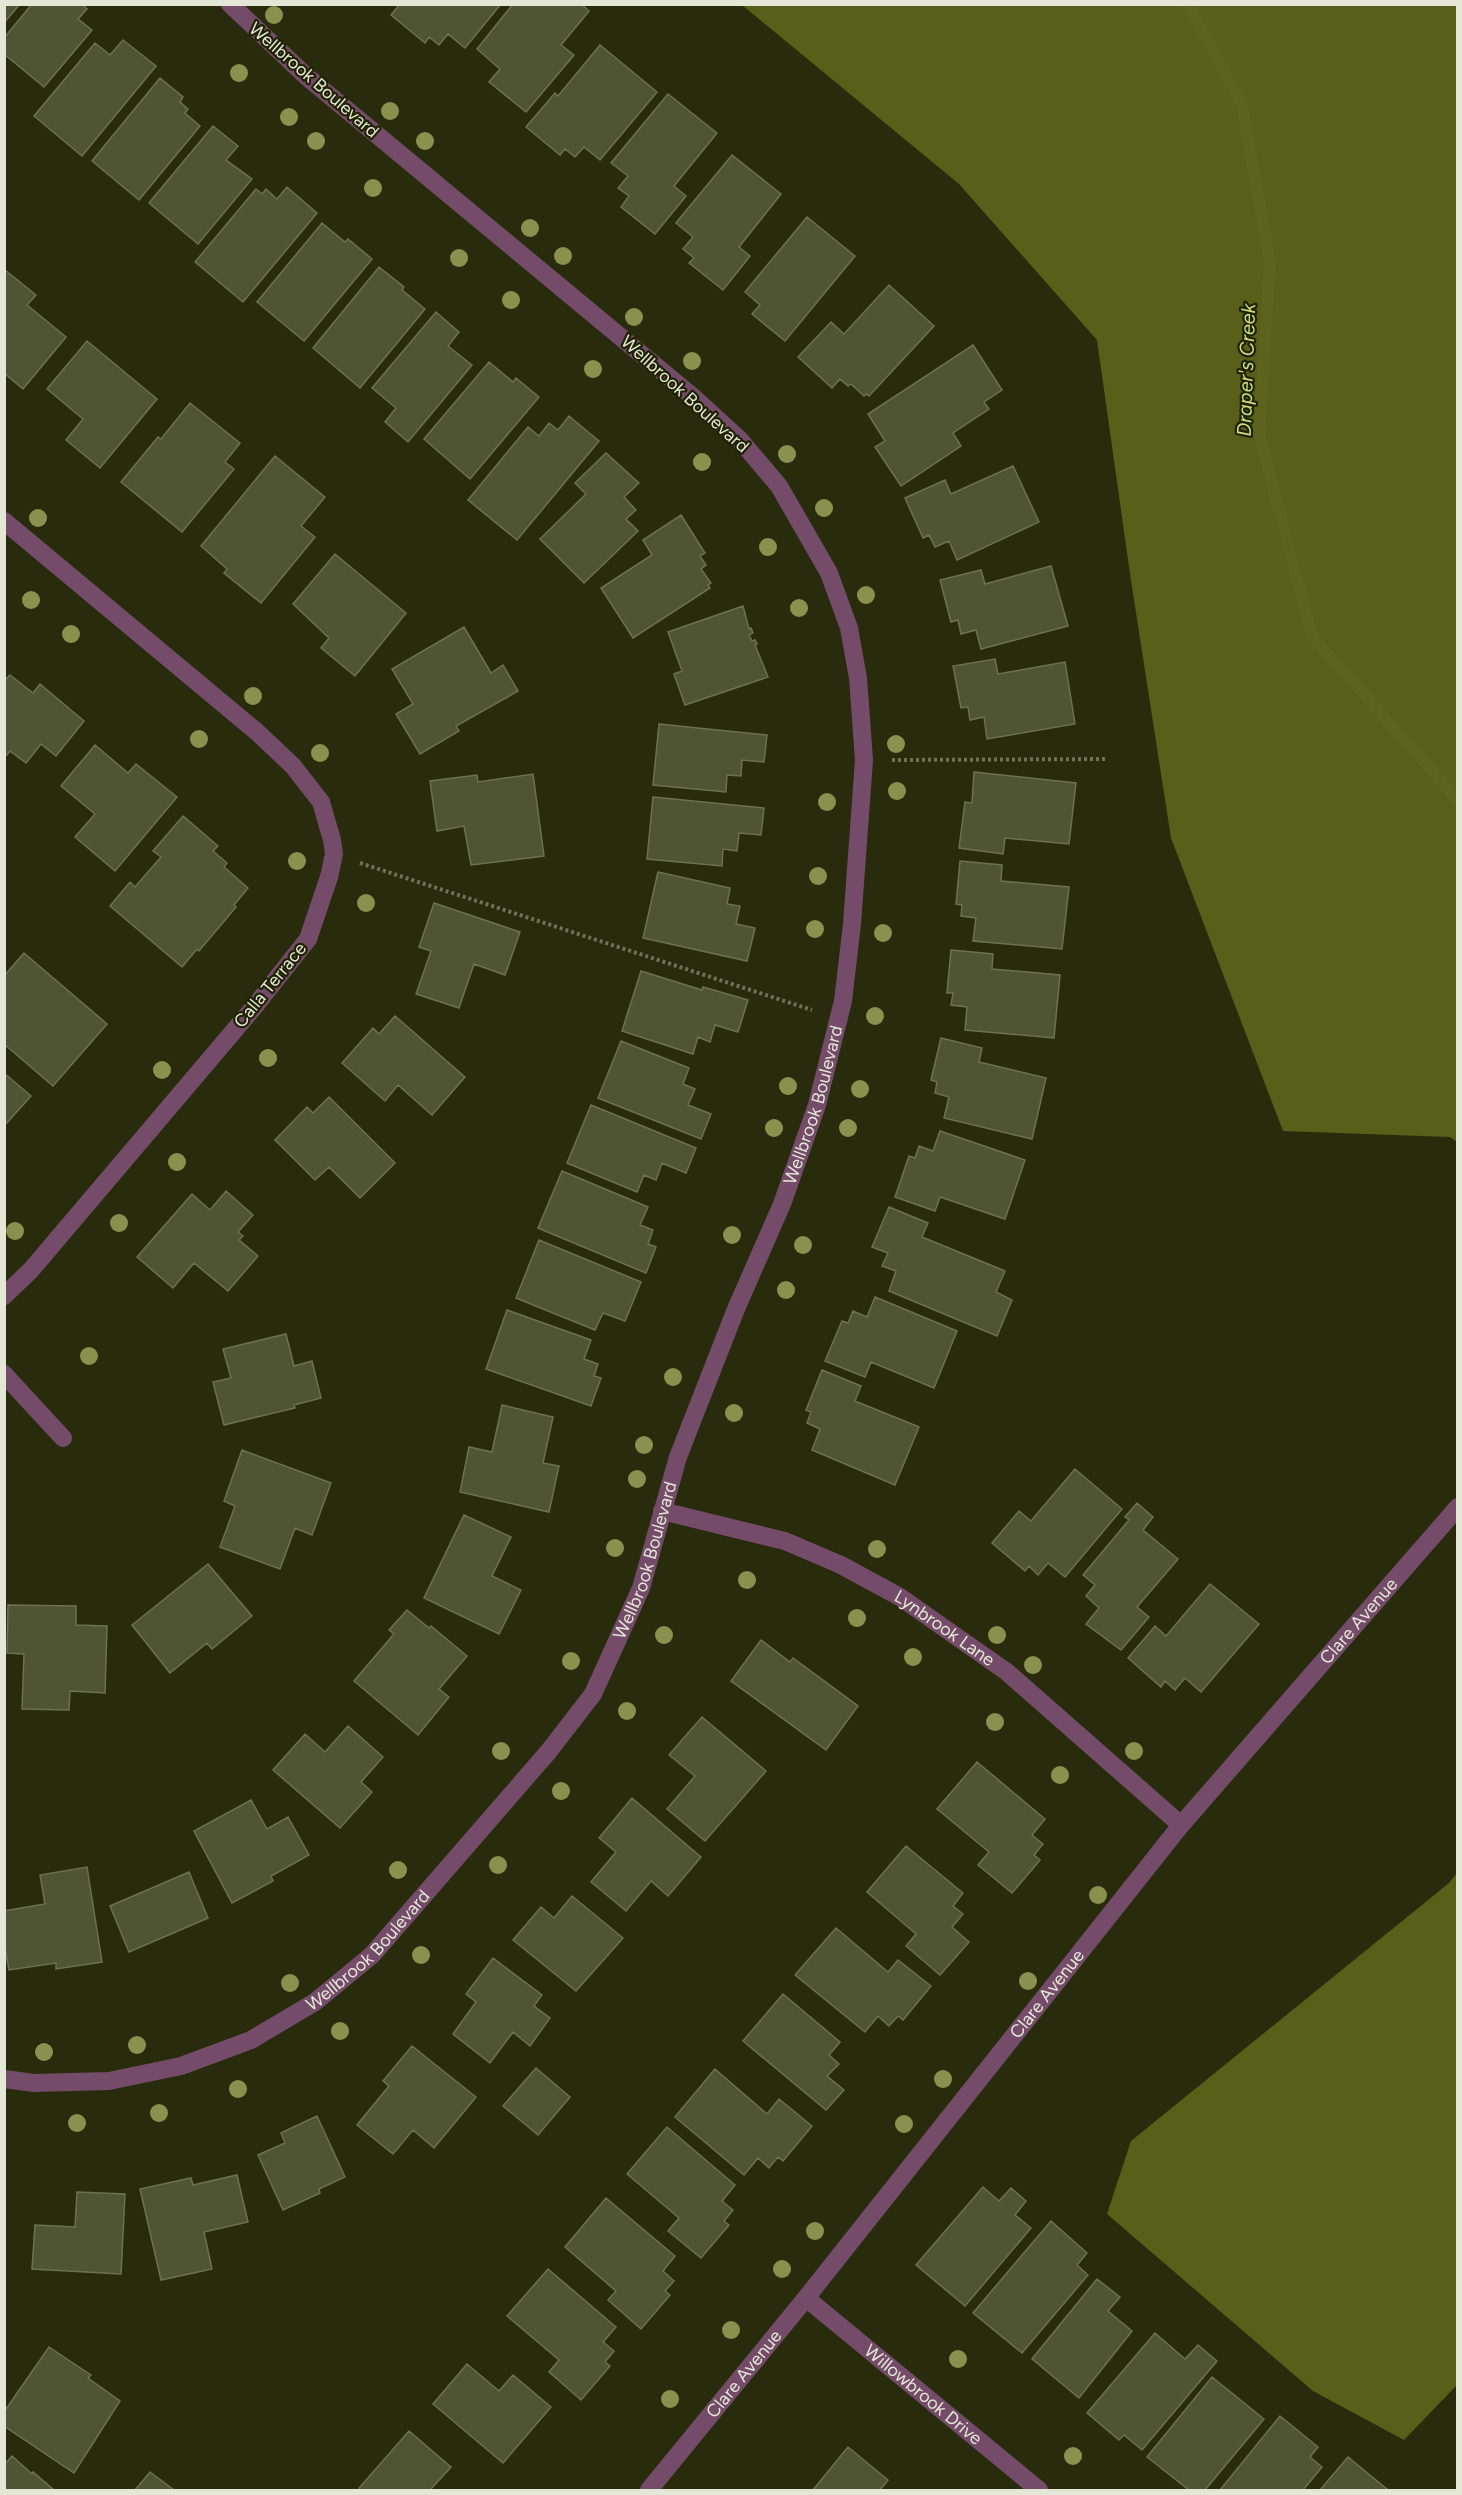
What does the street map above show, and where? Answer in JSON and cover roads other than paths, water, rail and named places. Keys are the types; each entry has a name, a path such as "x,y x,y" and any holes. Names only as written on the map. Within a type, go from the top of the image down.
{"street":[{"name":"Wellbrook Boulevard","path":"4,2079 34,2083 109,2081 181,2066 251,2040 315,2002 372,1955 549,1751 592,1694 614,1651 640,1588 678,1457 703,1391 782,1204 817,1105 838,1019 852,924 864,760 858,678 849,628 829,573 779,486 740,440 693,397 306,76 230,4"},
{"name":"Calla Terrace","path":"4,521 257,732 293,766 321,802 334,854 321,906 308,939 294,958 31,1270 4,1296"},
{"path":"4,1374 63,1438"},
{"name":"Clare Avenue","path":"649,2490 806,2298 1181,1825 1458,1507"},
{"name":"Lynbrook Lane","path":"662,1511 785,1541 841,1565 900,1597 1007,1672 1181,1825"},
{"name":"Willowbrook Drive","path":"806,2298 1039,2490"}],"waterway":[{"name":"Draper's Creek","path":"1188,4 1242,105 1270,263 1259,433 1312,636 1458,800"}]}
